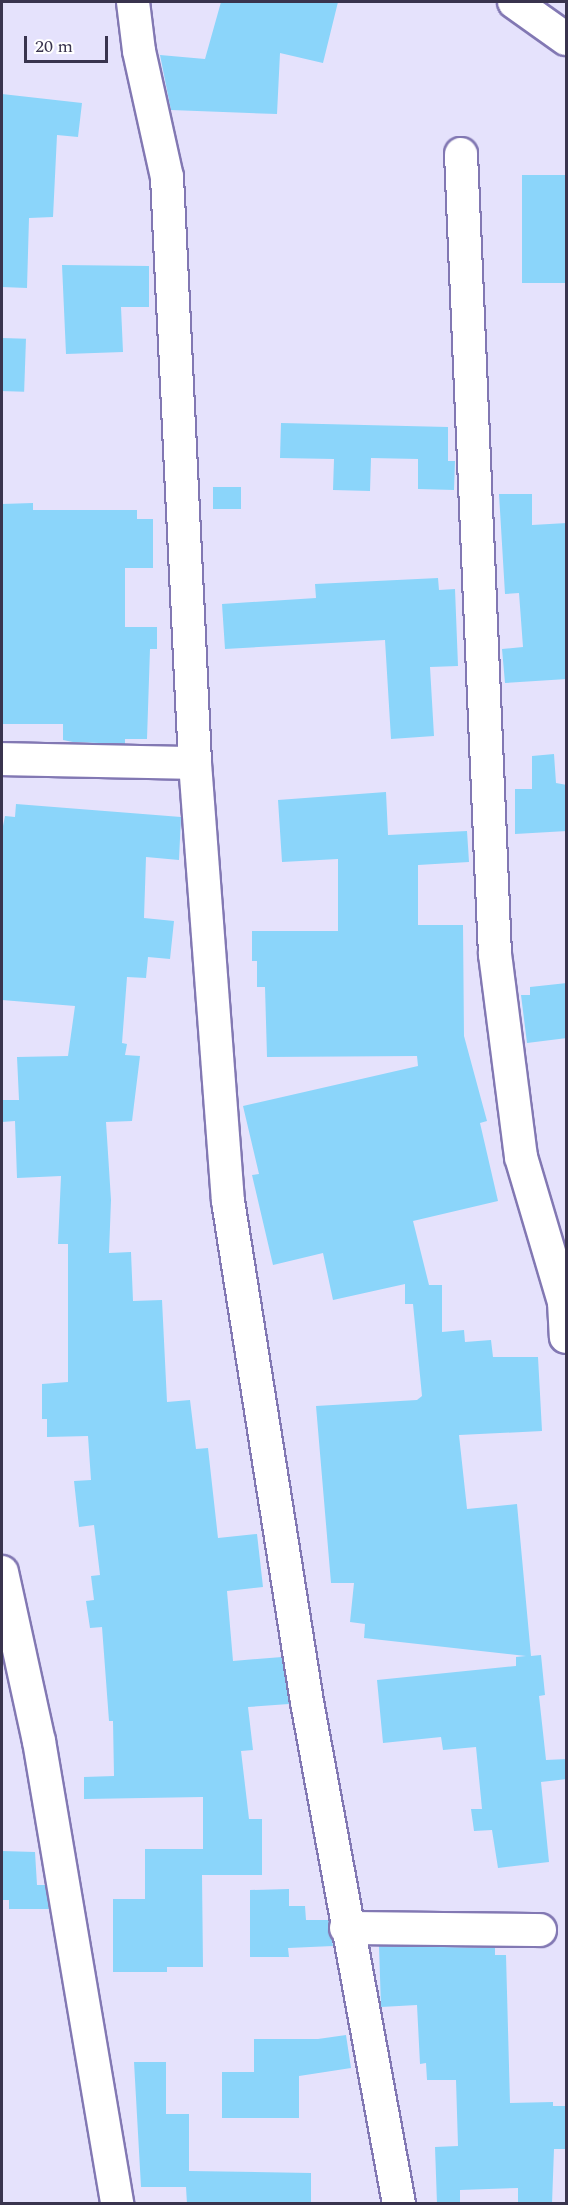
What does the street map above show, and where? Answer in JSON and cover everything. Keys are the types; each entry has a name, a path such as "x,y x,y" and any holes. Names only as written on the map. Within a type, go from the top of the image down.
{"street":[{"path":"133,2 139,51 167,177 195,763 228,1201 346,1928 399,2204"},
{"path":"514,2 567,39"},
{"path":"461,154 495,954 521,1157 566,1302 567,1337"},
{"path":"2,759 195,763"},
{"path":"2,1572 39,1740 117,2204"},
{"path":"346,1928 540,1930"}],"building":[{"path":"221,2 338,2 323,63 280,53 277,114 171,110 160,55 205,59"},
{"path":"2,94 82,103 78,137 57,135 53,217 29,218 27,288 2,287"},
{"path":"522,175 566,175 566,283 522,283"},
{"path":"62,265 149,266 149,307 121,307 123,352 66,354"},
{"path":"2,338 26,339 24,392 2,391"},
{"path":"281,423 448,427 448,461 455,461 454,490 418,489 418,459 371,458 370,491 333,490 334,459 280,458"},
{"path":"213,487 241,487 241,509 213,509"},
{"path":"499,494 532,494 532,525 567,523 567,679 505,683 502,649 523,647 519,593 505,594"},
{"path":"33,503 33,510 137,510 137,519 153,519 153,568 125,568 125,627 157,627 157,649 150,649 147,739 125,739 125,744 73,742 63,740 63,724 2,724 2,504"},
{"path":"438,578 439,590 455,589 458,666 430,667 434,736 391,739 385,640 225,649 222,604 316,598 315,584"},
{"path":"554,754 556,783 567,785 567,831 515,834 515,789 532,789 532,756"},
{"path":"386,792 388,835 467,831 469,862 418,865 418,925 463,925 464,1036 487,1121 480,1123 498,1201 413,1221 429,1285 442,1285 442,1332 464,1330 465,1342 491,1340 493,1357 538,1357 542,1431 459,1435 467,1509 517,1504 531,1656 541,1655 545,1695 539,1696 546,1760 567,1759 567,1779 541,1782 549,1862 498,1868 492,1830 474,1831 471,1809 482,1809 476,1747 443,1750 441,1737 383,1743 377,1680 516,1666 516,1657 526,1656 364,1638 365,1624 350,1622 354,1583 331,1583 316,1406 417,1400 422,1396 413,1304 405,1304 405,1284 333,1300 323,1253 273,1265 252,1175 259,1174 243,1106 418,1066 417,1056 267,1057 265,987 257,987 257,961 252,961 252,931 338,931 338,859 282,862 278,800"},
{"path":"16,804 181,817 179,860 146,857 144,918 174,921 170,959 148,957 146,978 127,977 122,1043 127,1044 125,1055 140,1056 132,1121 106,1122 111,1200 109,1253 131,1252 133,1301 162,1300 167,1402 190,1400 196,1449 208,1448 218,1538 257,1534 263,1587 227,1591 233,1661 282,1657 289,1704 248,1707 253,1750 241,1751 249,1819 262,1819 262,1875 202,1875 203,1967 167,1967 167,1972 113,1972 113,1899 145,1899 145,1849 203,1849 203,1797 84,1799 84,1777 114,1776 113,1721 109,1721 102,1627 90,1628 86,1601 94,1600 91,1576 100,1575 94,1525 79,1527 74,1481 91,1480 88,1436 47,1437 47,1419 42,1419 42,1384 68,1382 68,1244 58,1244 61,1176 17,1178 15,1121 2,1122 2,1100 19,1100 17,1057 68,1056 75,1006 2,1000 2,831 5,816 15,817"},
{"path":"567,983 567,1038 527,1043 521,995 530,995 530,987"},
{"path":"2,1851 35,1852 37,1885 45,1885 49,1909 9,1909 9,1900 2,1900"},
{"path":"289,1889 289,1906 305,1906 306,1920 329,1920 333,1946 288,1948 289,1957 250,1957 250,1890"},
{"path":"379,1946 495,1948 495,1955 506,1955 510,2103 553,2102 553,2106 567,2106 567,2149 554,2149 552,2204 518,2204 518,2188 460,2190 460,2203 437,2204 435,2147 458,2146 456,2080 427,2080 426,2063 420,2064 417,2005 381,2007"},
{"path":"346,2035 351,2068 299,2076 299,2118 222,2118 222,2072 254,2072 254,2039 318,2039"},
{"path":"134,2062 166,2062 166,2114 189,2114 189,2171 311,2173 311,2204 187,2204 186,2187 141,2187"}]}
